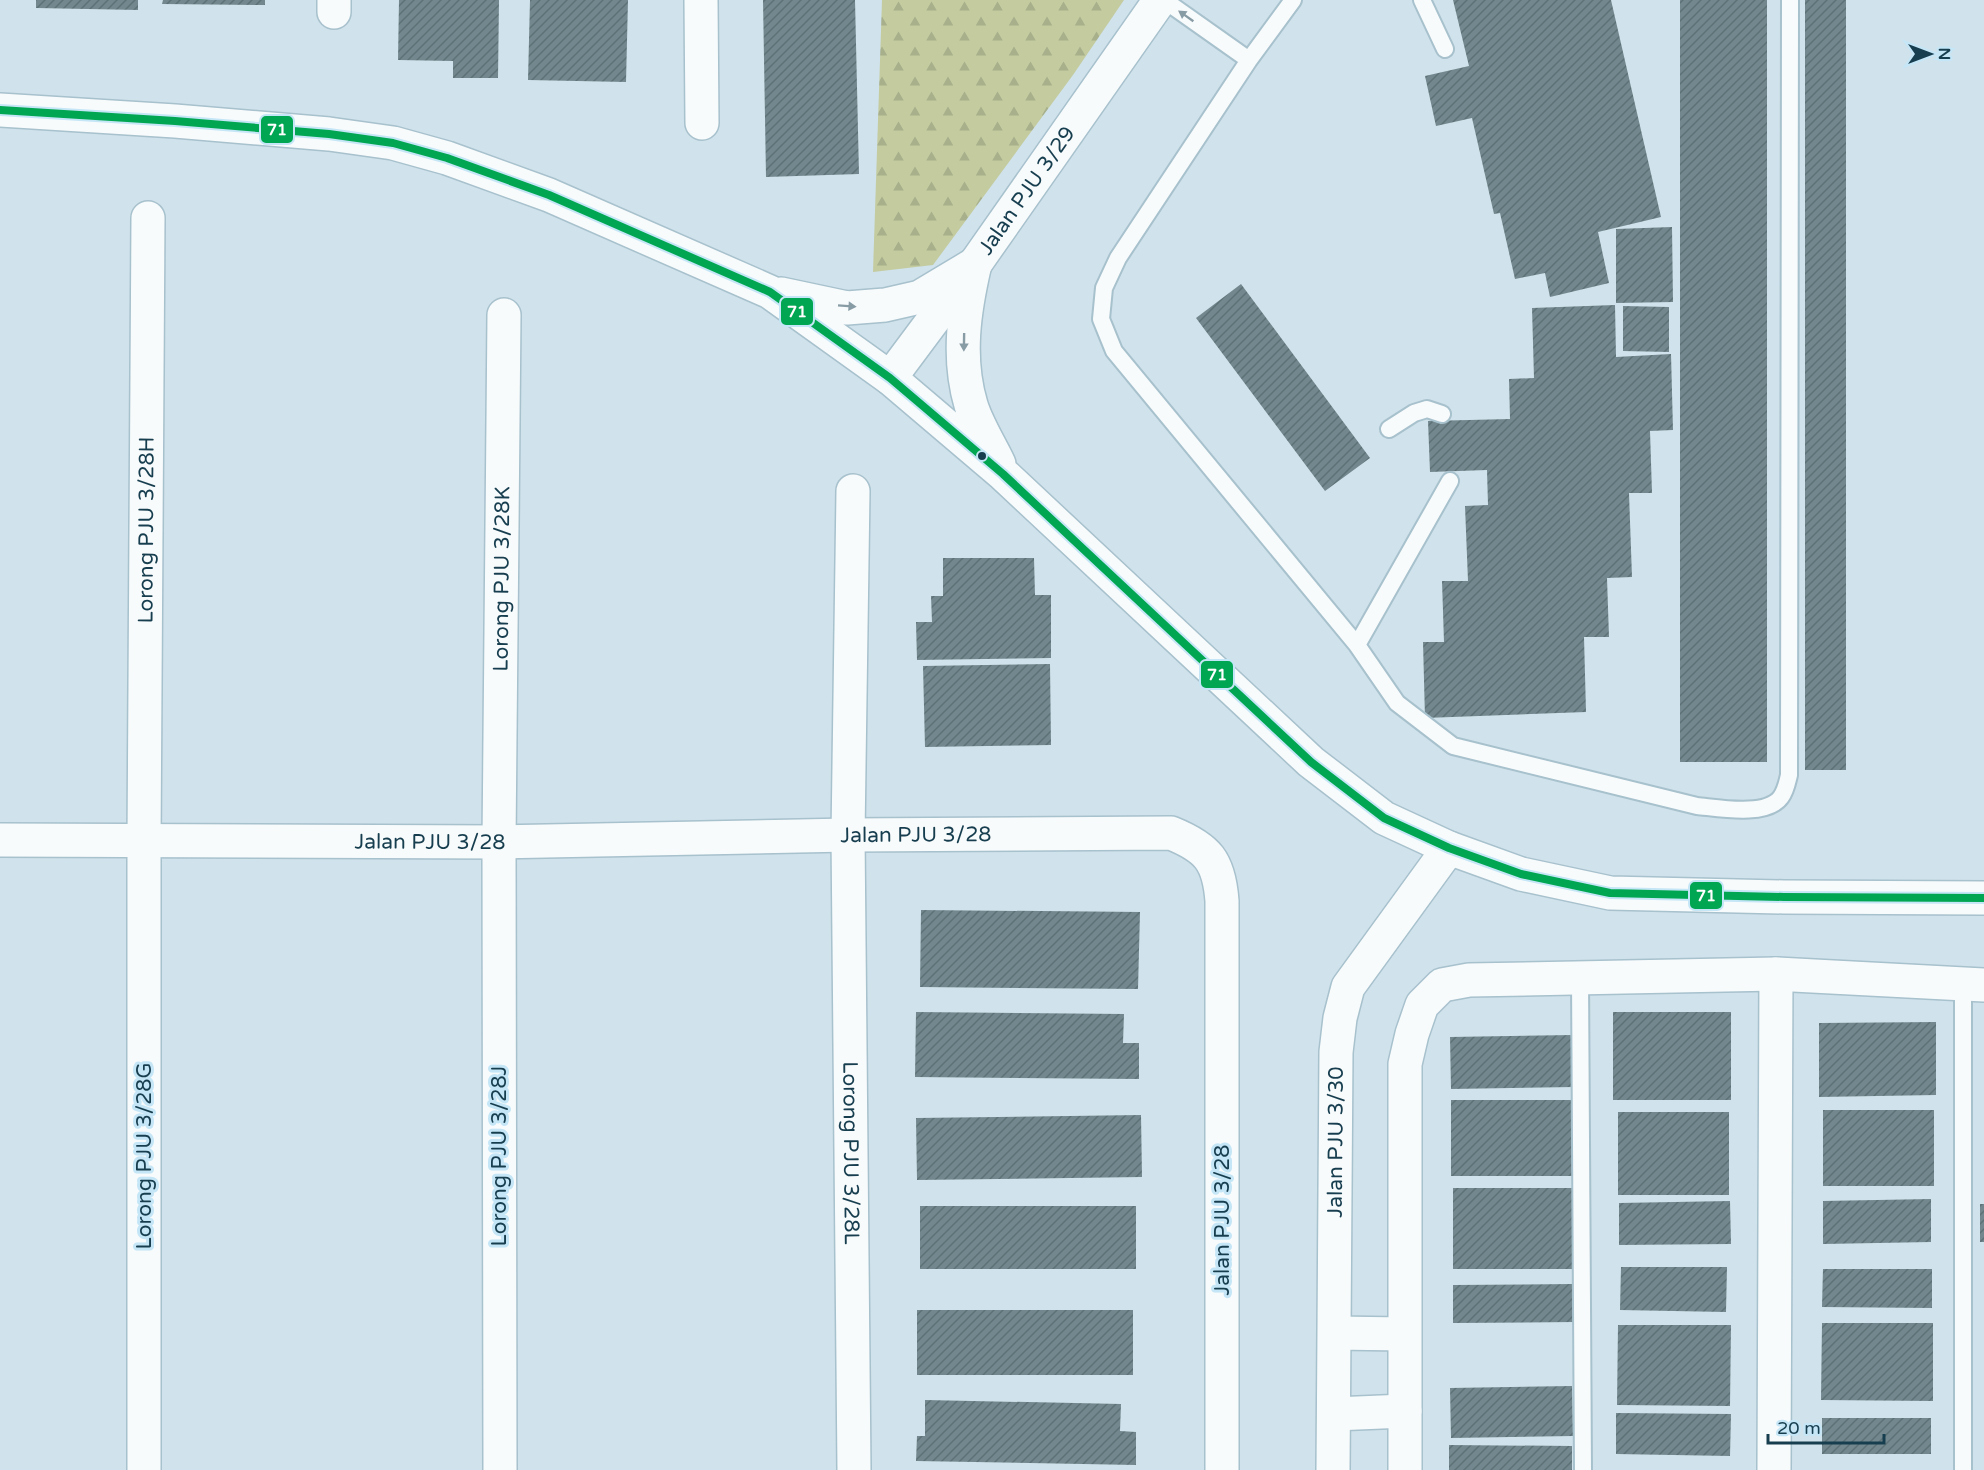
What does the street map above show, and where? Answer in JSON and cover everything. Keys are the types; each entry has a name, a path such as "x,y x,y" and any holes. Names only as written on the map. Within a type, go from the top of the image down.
{"street":[{"path":"701,0 702,123"},
{"name":"Jalan PJU 3/29","path":"890,378 975,264 1162,0"},
{"path":"0,110 175,121 329,134 393,143 447,158 549,195 770,292 890,378 1004,474 1311,762 1384,818 1449,848 1521,874 1611,893 1984,898"},
{"name":"Lorong PJU 3/28H","path":"144,842 148,218"},
{"path":"770,292 847,308 885,305 920,297 975,264"},
{"path":"975,264 966,303 963,341 964,375 972,408 1004,474"},
{"name":"Lorong PJU 3/28K","path":"499,842 504,315"},
{"name":"Lorong PJU 3/28L","path":"853,491 848,835 854,1470"},
{"name":"Jalan PJU 3/28","path":"0,840 499,842 848,835 1171,833 1192,842 1209,857 1220,878 1222,901 1222,1470"},
{"name":"Lorong PJU 3/28G","path":"144,842 144,1470"},
{"name":"Lorong PJU 3/28J","path":"499,842 500,1470"},
{"name":"Jalan PJU 3/30","path":"1333,1470 1336,1052 1340,1017 1348,987 1449,848"},
{"path":"1774,1470 1776,974"},
{"path":"1405,1470 1405,1064 1422,1005 1442,985 1469,980 1776,974 1974,985"},
{"path":"1335,1333 1404,1334"},
{"path":"1334,1414 1405,1411"}],"lane":[{"path":"1162,0 1250,60"},
{"path":"1293,0 1250,60 1118,258 1104,288 1101,319 1114,351 1357,645 1397,703 1453,746 1697,806 1759,809 1780,800 1787,787 1789,775 1790,0"},
{"path":"1422,0 1445,49"},
{"path":"1389,429 1414,413 1427,409 1442,414"},
{"path":"1357,645 1450,480"},
{"path":"1580,977 1583,1470"},
{"path":"1963,1470 1974,985"}],"green space":[{"path":"882,0 1124,0 1073,75 933,265 873,272"}],"building":[{"path":"36,0 138,0 138,10 36,8"},
{"path":"163,0 265,0 265,5 162,4"},
{"path":"399,0 499,0 498,78 453,78 453,61 398,60"},
{"path":"530,0 628,0 626,82 528,80"},
{"path":"763,0 855,0 859,174 766,177"},
{"path":"1453,0 1611,0 1661,217 1598,232 1609,283 1550,297 1545,273 1515,279 1500,213 1494,214 1472,118 1436,126 1425,76 1469,66"},
{"path":"1680,0 1767,0 1767,762 1680,762"},
{"path":"1805,0 1846,0 1846,770 1805,770"},
{"path":"1672,227 1673,302 1616,303 1616,229"},
{"path":"1241,284 1370,458 1325,491 1196,318"},
{"path":"1615,305 1616,357 1671,354 1673,430 1650,431 1652,493 1629,493 1632,577 1607,578 1609,637 1584,637 1586,712 1425,718 1423,642 1444,642 1442,581 1468,581 1465,506 1488,505 1487,470 1430,472 1428,421 1510,419 1509,379 1534,378 1532,308"},
{"path":"1623,306 1669,307 1669,352 1623,351"},
{"path":"943,558 1034,558 1035,595 1051,595 1051,658 917,660 916,622 932,622 931,596 943,596"},
{"path":"1050,664 1051,745 925,747 923,666"},
{"path":"921,910 1140,912 1138,989 920,987"},
{"path":"916,1012 1124,1014 1123,1043 1139,1043 1139,1079 915,1077"},
{"path":"1613,1012 1731,1012 1731,1100 1613,1100"},
{"path":"1936,1022 1936,1095 1819,1097 1819,1023"},
{"path":"1573,1035 1574,1087 1451,1089 1450,1037"},
{"path":"1451,1100 1574,1100 1574,1176 1451,1176"},
{"path":"1823,1110 1934,1110 1934,1186 1823,1186"},
{"path":"1618,1112 1729,1112 1729,1195 1618,1195"},
{"path":"1141,1115 1142,1177 917,1180 916,1118"},
{"path":"1453,1188 1575,1188 1575,1269 1453,1269"},
{"path":"1931,1199 1931,1242 1823,1244 1823,1201"},
{"path":"1730,1201 1731,1244 1619,1245 1619,1203"},
{"path":"1980,1204 1984,1204 1984,1242 1980,1242"},
{"path":"920,1206 1136,1206 1136,1269 920,1269"},
{"path":"1621,1267 1727,1267 1726,1312 1620,1310"},
{"path":"1823,1269 1932,1269 1932,1308 1822,1307"},
{"path":"1574,1284 1575,1322 1453,1323 1453,1285"},
{"path":"917,1310 1133,1310 1133,1375 917,1375"},
{"path":"1822,1323 1933,1323 1933,1401 1821,1400"},
{"path":"1618,1325 1731,1325 1730,1406 1617,1405"},
{"path":"1572,1386 1573,1436 1451,1438 1450,1388"},
{"path":"925,1400 1121,1404 1120,1431 1136,1432 1136,1465 916,1461 917,1436 925,1436"},
{"path":"1616,1413 1731,1414 1730,1456 1616,1454"},
{"path":"1822,1418 1931,1418 1931,1454 1822,1454"},
{"path":"1449,1445 1572,1446 1572,1470 1449,1470"}],"transit line":[{"name":"71","path":"0,110 175,121 329,134 393,143 447,158 549,195 770,292 890,378 1003,474 1311,762 1384,818 1449,848 1521,874 1610,893 1984,898"}]}
